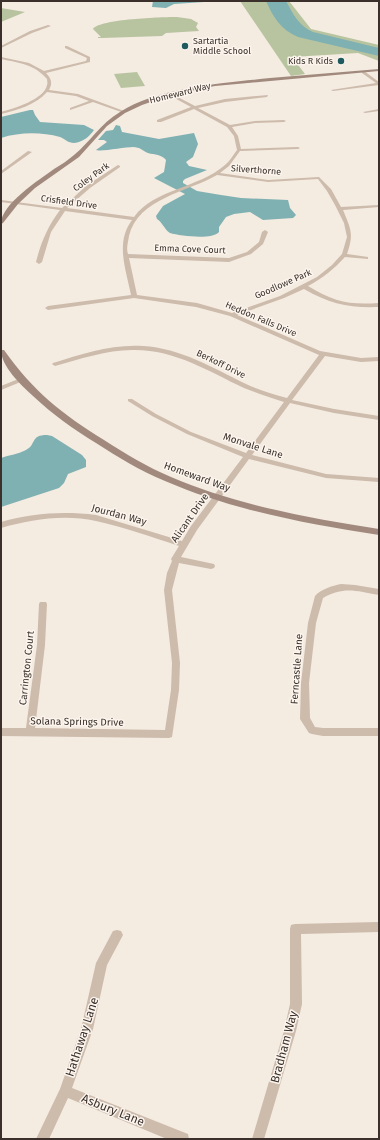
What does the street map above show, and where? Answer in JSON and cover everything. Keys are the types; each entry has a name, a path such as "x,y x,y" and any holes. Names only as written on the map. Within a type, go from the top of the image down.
{"street":[{"path":"1,47 31,32 49,26"},
{"path":"44,72 84,63 90,60 66,47"},
{"path":"1,58 31,65 44,72 49,79 47,91"},
{"name":"Homeward Way","path":"1,222 16,203 42,180 76,156 101,129 123,112 170,94 215,85 379,70"},
{"path":"363,72 379,84"},
{"path":"333,90 379,84"},
{"path":"1,113 31,103 47,91 68,93 123,112"},
{"path":"134,296 124,249 124,241 128,229 134,219 153,203 176,191 217,174 230,163 239,150 236,136 229,126 170,94"},
{"path":"158,121 194,106 229,99 267,96"},
{"path":"72,109 92,101"},
{"path":"365,112 379,110"},
{"path":"229,126 255,122 284,121"},
{"path":"239,150 298,148"},
{"path":"1,173 30,152"},
{"name":"Coley Park","path":"39,262 48,233 63,210 87,187 118,166"},
{"name":"Silverthorne","path":"217,174 250,180 319,178"},
{"name":"Goodlowe Park","path":"232,315 274,300 314,282 334,266 344,255 349,240 346,222 340,209 319,178"},
{"name":"Crisfield Drive","path":"1,201 134,219"},
{"path":"340,209 379,206"},
{"name":"Emma Cove Court","path":"126,256 229,260 249,253 261,243 265,232"},
{"path":"344,255 366,258"},
{"path":"304,286 326,300 341,304 355,307 379,305"},
{"name":"Heddon Falls Drive","path":"48,308 134,296 197,305 232,315 318,353 361,360 379,359"},
{"name":"Berkoff Drive","path":"55,364 113,349 137,347 159,350 190,358 243,385 288,401 339,412 379,418"},
{"name":"Homeward Way","path":"1,352 21,380 53,411 113,450 160,475 183,485 257,508 315,522 379,532"},
{"name":"Alicant Drive","path":"152,734 169,734 175,690 176,663 168,590 169,578 175,559 183,544 323,354"},
{"path":"1,388 21,380"},
{"name":"Monvale Lane","path":"130,400 154,415 189,433 248,456 326,476 379,480"},
{"name":"Jourdan Way","path":"1,525 52,515 83,516 110,522 183,544"},
{"path":"175,559 211,566"},
{"name":"Ferncastle Lane","path":"379,592 342,586 329,590 319,596 312,623 305,683 305,719 312,730 323,732 379,732"},
{"name":"Carrington Court","path":"30,733 41,645 43,604"},
{"name":"Solana Springs Drive","path":"1,732 152,734"},
{"name":"Bradham Way","path":"258,1139 290,1031 296,1004 294,929 379,928"},
{"name":"Hathaway Lane","path":"42,1139 65,1091 87,1029 102,962 117,935"},
{"name":"Asbury Lane","path":"65,1091 183,1139"}],"green space":[{"path":"240,1 289,1 311,29 379,45 379,61 358,53 292,57 305,74 291,76"},
{"path":"1,8 25,12 1,22"},
{"path":"177,17 191,19 198,23 196,27 199,31 166,33 162,36 98,38 101,37 93,29 107,23 119,21"},
{"path":"137,72 145,86 121,88 114,74"}],"water":[{"path":"153,1 204,2 174,4 166,8 152,7"},
{"path":"266,1 286,1 297,19 313,32 379,48 379,56 298,37 282,27"},
{"path":"33,110 40,122 84,125 94,130 86,139 74,143 68,142 60,137 45,134 23,134 1,138 1,117"},
{"path":"116,125 120,126 122,132 159,139 194,133 198,144 193,157 186,162 189,166 207,170 185,179 183,183 197,191 221,195 241,198 288,200 290,208 296,215 293,218 263,220 250,212 234,214 226,217 219,227 219,232 210,236 196,237 170,233 156,216 163,206 185,194 154,178 164,172 166,160 158,155 148,153 135,147 96,150 107,142 104,140 98,140 106,131 113,130"},
{"path":"38,436 52,436 82,455 86,460 86,467 68,474 64,483 59,488 1,507 1,458 26,450 32,445"}],"place":[{"name":"Sartartia Middle School","path":"185,46"},
{"name":"Kids R Kids","path":"341,61"}]}
